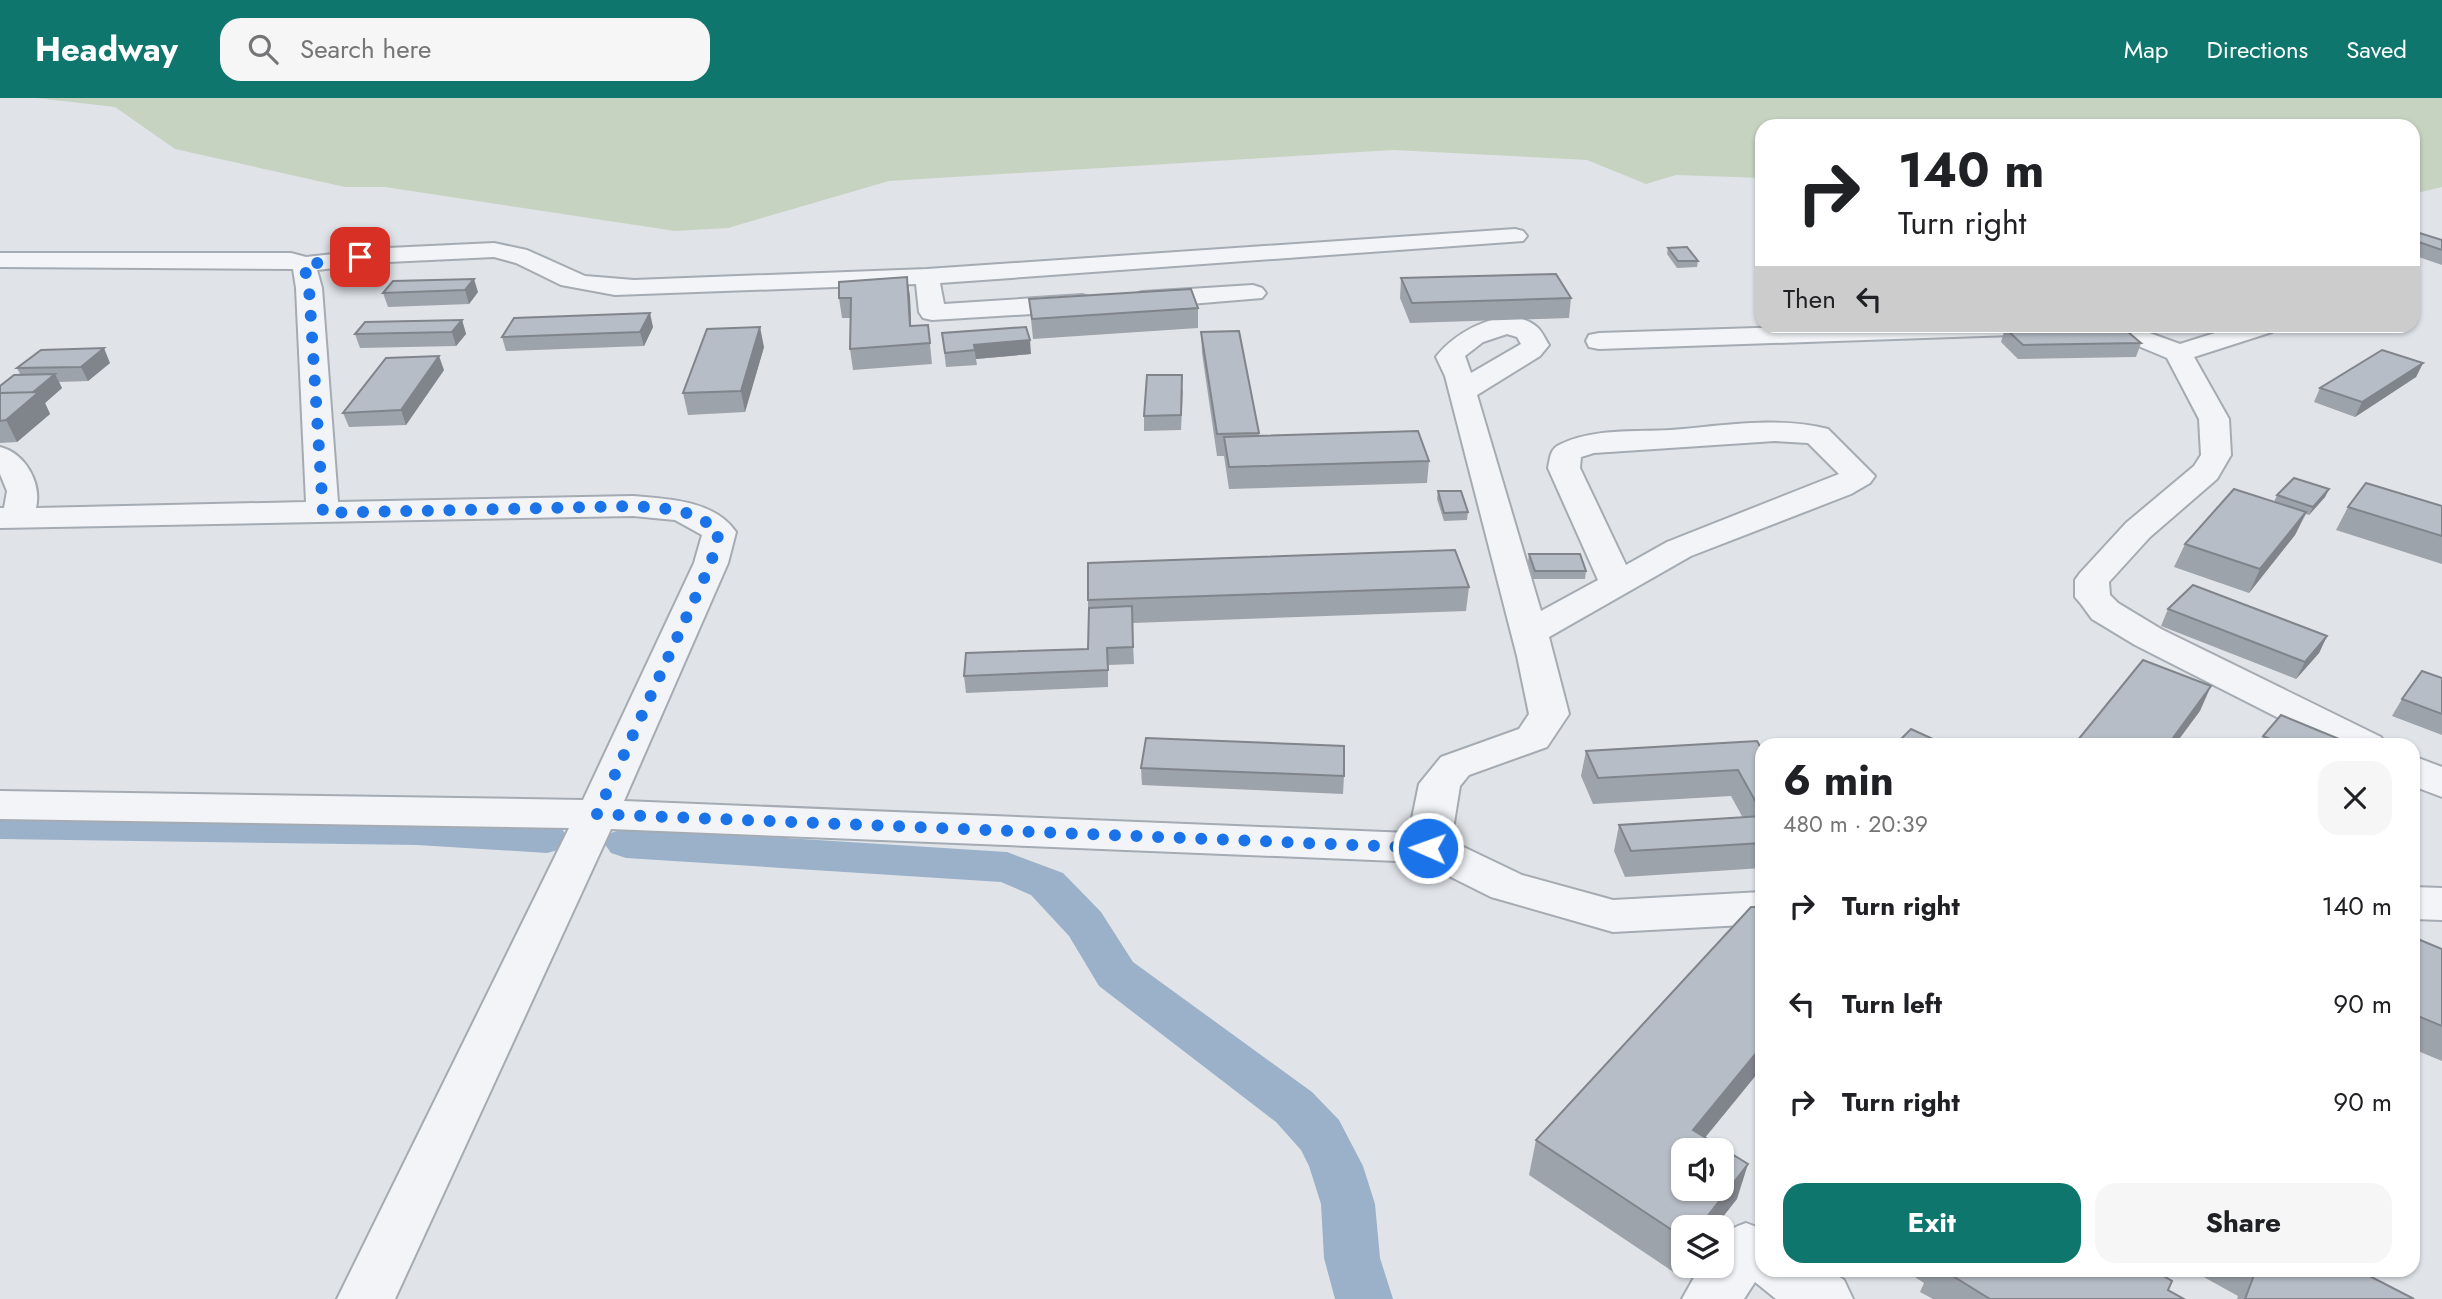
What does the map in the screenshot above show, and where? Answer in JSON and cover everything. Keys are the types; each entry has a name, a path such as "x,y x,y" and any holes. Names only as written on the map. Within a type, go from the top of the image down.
{"street":[{"path":"0,260 283,260 304,265 401,254 489,251 519,256 562,276 611,288 927,276 1515,236"},
{"path":"304,265 309,288 323,513"},
{"path":"1043,268 1051,305"},
{"path":"927,276 932,312 1253,293"},
{"path":"1599,341 1834,333"},
{"path":"2127,333 2153,341 2178,354 2214,419 2216,455 2206,472 2138,530 2092,580 2093,597 2105,611 2148,637 2351,738"},
{"path":"2178,354 2242,333"},
{"path":"1428,848 1440,783 1455,766 1533,738 1549,714 1530,634 1462,393"},
{"path":"1530,634 1679,549 1840,487 1859,475 1817,435 1775,432 1591,444 1567,452 1564,468 1617,584"},
{"path":"0,456 22,479 24,503 8,518"},
{"path":"8,518 633,506 676,510 703,518 719,532 711,563 597,814 366,1299"},
{"path":"2420,773 2442,784"},
{"path":"0,805 597,814 1428,848 1507,886 1613,916 1755,908"},
{"path":"2420,903 2442,904"},
{"path":"1711,1299 1746,1248 1755,1254"},
{"path":"1791,1277 1824,1299"}],"green space":[{"path":"36,98 2442,98 2442,187 2420,192 2420,119 1755,119 1755,178 1676,175 1646,184 1587,160 1393,150 889,181 728,228 675,231 385,187 345,187 175,149 115,107"}],"building":[{"path":"2420,233 2442,240 2442,250 2420,242"},
{"path":"1687,247 1698,261 1678,261 1668,248"},
{"path":"1556,274 1571,298 1412,303 1401,278"},
{"path":"907,277 910,326 928,325 930,343 850,349 851,298 839,298 839,282"},
{"path":"474,279 465,290 383,293 393,281"},
{"path":"1191,289 1198,308 1032,319 1029,299"},
{"path":"650,313 640,332 502,337 514,318"},
{"path":"462,320 452,332 355,334 365,322"},
{"path":"760,327 741,391 683,393 707,329"},
{"path":"1026,327 1030,340 974,345 975,350 945,353 942,333"},
{"path":"1239,331 1259,433 1217,434 1201,332"},
{"path":"2010,333 2129,333 2141,343 2023,345"},
{"path":"104,348 81,367 17,368 41,350"},
{"path":"2382,350 2423,363 2362,402 2320,388"},
{"path":"439,356 401,410 343,413 386,358"},
{"path":"55,374 32,393 0,393 0,386 14,375"},
{"path":"1147,375 1182,375 1181,415 1144,416"},
{"path":"39,392 6,420 0,421 0,393"},
{"path":"1418,431 1429,461 1229,467 1224,437"},
{"path":"2294,478 2329,489 2313,507 2277,495"},
{"path":"2366,483 2442,506 2442,536 2348,507"},
{"path":"2234,489 2306,512 2260,569 2185,544"},
{"path":"1438,491 1461,491 1468,512 1444,513"},
{"path":"1455,550 1469,587 1088,600 1088,563"},
{"path":"1529,554 1580,554 1586,571 1535,571"},
{"path":"2193,585 2327,636 2305,662 2168,609"},
{"path":"1132,606 1133,647 1107,648 1108,670 964,676 966,653 1088,649 1089,608"},
{"path":"2143,660 2211,686 2173,738 2080,738"},
{"path":"2422,671 2442,678 2442,714 2402,699"},
{"path":"2281,715 2337,738 2268,738 2263,736"},
{"path":"1911,729 1931,738 1902,738"},
{"path":"1146,738 1344,746 1344,776 1141,768"},
{"path":"1755,741 1755,800 1738,770 1598,778 1586,751"},
{"path":"1755,816 1755,843 1631,851 1619,825"},
{"path":"1751,907 1755,907 1755,1055 1693,1130 1706,1138 1671,1138 1671,1201 1719,1201 1708,1215 1671,1215 1671,1229 1536,1140"},
{"path":"2420,940 2442,949 2442,1026 2420,1017"},
{"path":"1734,1155 1748,1164 1734,1182"},
{"path":"1954,1277 2165,1277 2172,1281 2168,1290 2184,1299 1990,1299"},
{"path":"2253,1277 2372,1277 2414,1299 2245,1299"}],"waterway":[{"path":"0,825 417,831 547,839"},
{"path":"626,843 1007,867 1047,884 1085,924 1116,974 1294,1107 1320,1135 1336,1166 1348,1204 1352,1258 1364,1299"}],"route":[{"path":"360,257 304,265 309,288 323,513 633,506 676,510 703,518 719,532 711,563 597,814 1428,848"}]}
